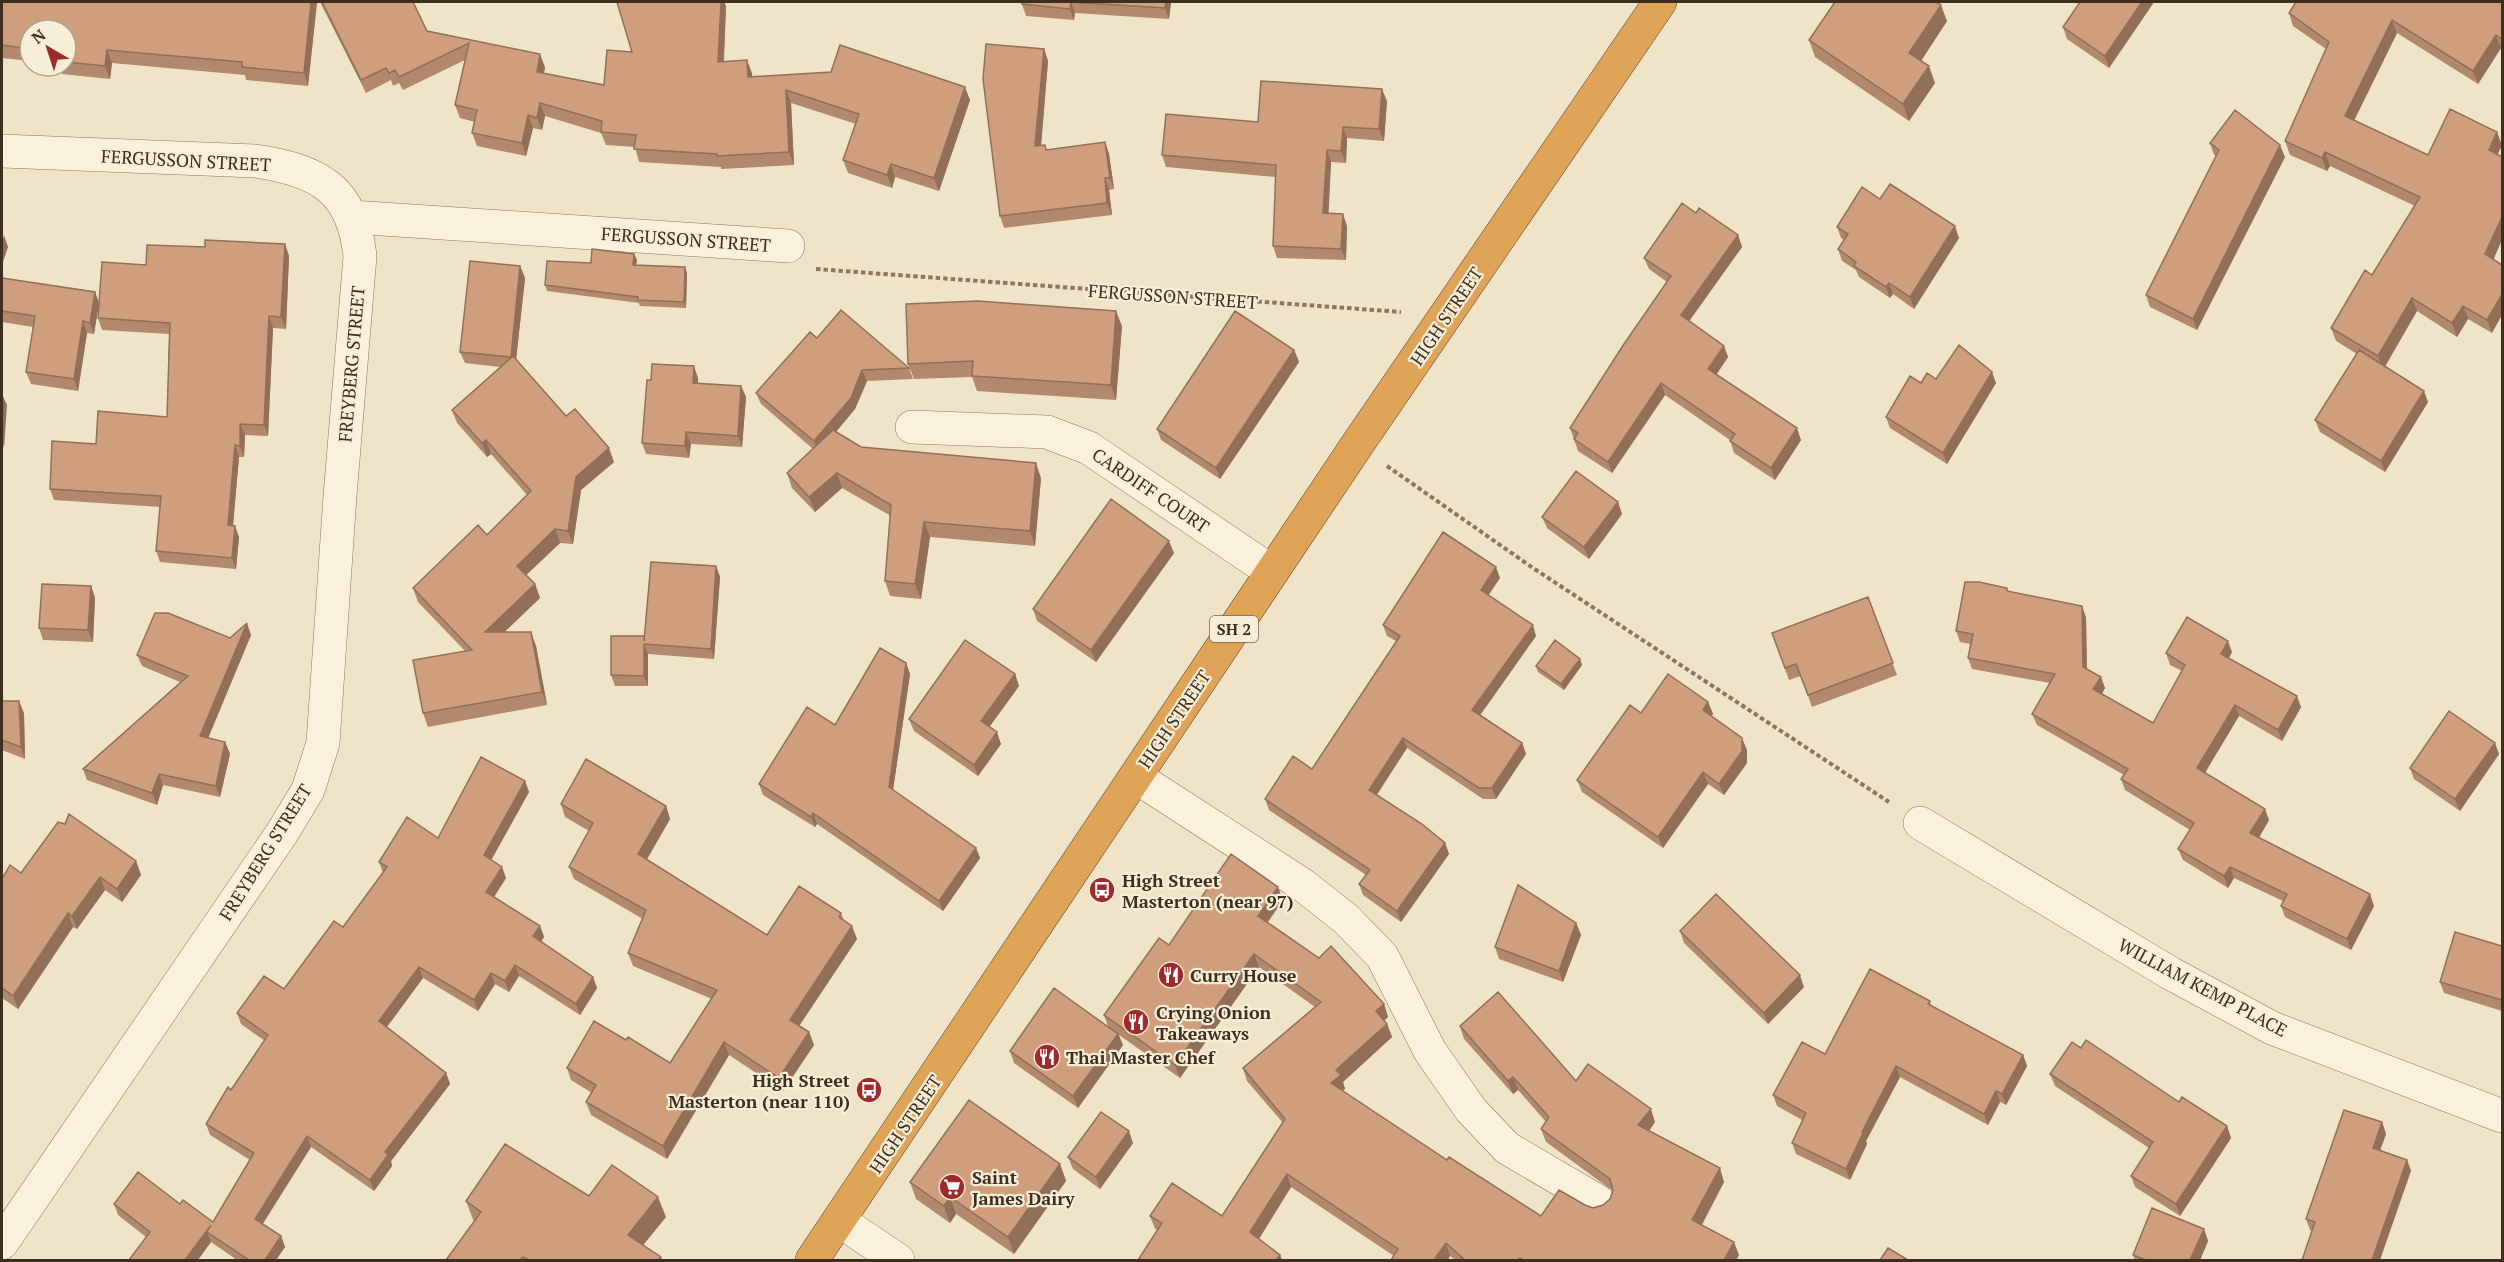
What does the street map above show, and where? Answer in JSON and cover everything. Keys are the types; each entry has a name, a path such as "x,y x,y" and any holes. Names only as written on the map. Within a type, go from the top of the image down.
{"highway":[{"name":"HIGH STREET","path":"813,1260 1357,445 1660,2"}],"street":[{"name":"FERGUSSON STREET","path":"2,151 255,161 285,165 303,171 330,188 344,202 352,217 788,246"},
{"name":"FREYBERG STREET","path":"2,1243 282,833 308,790 323,743 360,256 352,217"},
{"name":"CARDIFF COURT","path":"912,427 1047,432 1089,448 1272,572"},
{"path":"1136,777 1303,885 1346,919 1382,956 1430,1051 1471,1110 1507,1148 1599,1202"},
{"name":"WILLIAM KEMP PLACE","path":"1920,823 2170,973 2272,1028 2502,1116"},
{"path":"840,1221 897,1260"}],"path":[{"name":"FERGUSSON STREET","path":"788,246 795,267 1447,315"},
{"path":"1357,445 1533,568 1920,823"}],"building":[{"path":"2,2 311,2 304,73 242,67 242,62 107,50 105,66 78,63 78,18 18,18 18,47 2,45"},
{"path":"322,2 413,2 427,31 540,54 537,72 604,85 607,50 632,52 617,2 721,2 718,62 747,60 748,77 831,72 840,45 965,87 934,178 891,164 887,175 843,160 859,114 786,90 789,152 717,156 717,154 634,149 636,135 601,132 602,121 540,103 537,118 528,115 522,143 472,133 477,110 455,105 469,43 399,77 395,70 389,73 386,68 361,80"},
{"path":"1022,2 1071,2 1070,9 1022,4"},
{"path":"1071,2 1166,2 1165,8"},
{"path":"1835,2 1936,2 1941,5 1909,53 1929,66 1903,104 1809,40"},
{"path":"2080,2 2142,2 2105,56 2063,27"},
{"path":"2296,2 2502,2 2502,39 2496,35 2473,71 2392,20 2345,116 2428,155 2450,109 2497,132 2489,150 2502,157 2502,217 2485,254 2502,265 2502,294 2487,320 2463,306 2452,323 2412,298 2378,356 2331,328 2365,270 2372,275 2420,197 2325,152 2322,158 2285,141 2329,42 2289,13"},
{"path":"986,44 1044,49 1035,146 1045,145 1046,150 1105,142 1110,178 1105,178 1107,203 1000,216 983,79"},
{"path":"1261,81 1382,89 1379,129 1343,127 1341,151 1327,150 1323,213 1343,214 1341,249 1273,246 1276,165 1162,155 1166,114 1258,122"},
{"path":"2235,110 2280,145 2193,319 2146,295 2219,150 2210,143"},
{"path":"1890,184 1955,226 1910,297 1889,283 1886,287 1854,266 1856,262 1838,249 1848,234 1837,227 1862,187 1880,199"},
{"path":"1682,203 1696,213 1699,208 1738,235 1681,315 1724,346 1708,369 1797,428 1771,468 1730,441 1735,434 1661,383 1608,462 1574,439 1578,433 1570,428 1671,276 1644,258"},
{"path":"205,240 285,244 281,317 269,316 264,425 240,424 240,446 235,445 228,525 235,526 232,558 156,551 161,496 50,489 52,441 96,444 98,411 167,417 170,323 98,318 102,262 146,265 147,245 205,247"},
{"path":"592,249 634,254 633,265 685,267 684,302 638,300 638,297 545,285 547,261 591,263"},
{"path":"470,261 520,266 511,357 460,352"},
{"path":"2,278 95,292 90,323 83,321 74,379 26,372 35,316 2,311"},
{"path":"978,301 1116,311 1111,385 972,376 973,361 908,364 906,304"},
{"path":"841,310 909,368 862,370 851,398 814,441 756,393 810,332 817,338"},
{"path":"1235,311 1294,350 1216,468 1157,429"},
{"path":"1959,345 1992,372 1943,453 1886,417 1910,376 1921,383 1927,373 1936,379"},
{"path":"2359,350 2424,391 2381,461 2315,420"},
{"path":"513,356 566,416 575,409 609,448 576,477 568,531 555,529 517,566 535,584 485,632 531,632 542,692 423,713 413,660 472,650 413,588 478,525 487,535 531,491 486,440 482,443 452,410"},
{"path":"652,364 694,366 693,383 741,386 738,436 686,432 685,446 642,443 647,380 651,380"},
{"path":"833,430 861,447 1036,463 1030,531 924,522 915,584 885,581 891,505 837,473 809,497 787,473"},
{"path":"1576,471 1618,502 1584,547 1542,517"},
{"path":"1111,499 1169,541 1091,650 1033,609"},
{"path":"1443,532 1496,567 1481,590 1533,625 1472,710 1522,743 1492,788 1479,788 1403,738 1369,790 1422,824 1445,843 1397,911 1359,884 1370,870 1265,799 1293,756 1312,769 1400,636 1383,625"},
{"path":"651,562 716,566 711,649 644,644 644,676 611,675 611,636 644,636 644,641"},
{"path":"1965,582 1979,582 2007,588 2007,591 2082,606 2083,667 2101,677 2093,689 2153,723 2185,665 2166,653 2187,617 2228,641 2221,654 2297,696 2278,730 2235,705 2197,768 2265,809 2250,833 2370,894 2347,939 2281,906 2287,894 2230,867 2224,876 2178,849 2194,823 2121,779 2128,769 2032,714 2055,674 1968,658 1973,634 1956,631"},
{"path":"42,584 91,586 88,630 39,628"},
{"path":"1868,597 1893,663 1808,695 1796,664 1785,668 1772,633"},
{"path":"155,613 168,613 230,638 247,623 200,736 225,742 216,786 159,774 152,793 83,769 188,676 137,655"},
{"path":"965,640 1015,674 981,721 997,732 974,765 909,719"},
{"path":"1555,640 1580,659 1561,684 1536,666"},
{"path":"880,648 906,663 889,787 976,848 939,901 813,813 811,817 759,784 807,707 835,725"},
{"path":"1668,674 1708,702 1703,710 1742,738 1742,751 1719,784 1703,772 1658,837 1577,780 1630,705 1641,713"},
{"path":"2,701 19,701 21,747 2,740"},
{"path":"2449,711 2495,743 2455,799 2410,768"},
{"path":"481,757 525,781 484,855 502,867 486,892 540,926 533,936 593,977 576,1004 515,965 505,981 491,973 474,1000 419,967 379,1021 446,1073 385,1152 388,1155 370,1180 307,1136 255,1219 281,1236 265,1260 249,1260 207,1232 211,1225 185,1260 129,1260 150,1232 114,1204 138,1172 180,1204 183,1200 213,1222 254,1153 206,1124 228,1087 231,1090 268,1035 237,1013 264,976 284,989 334,921 343,927 387,867 379,862 407,817 438,838"},
{"path":"586,759 666,806 638,854 767,935 799,886 841,913 839,917 852,926 790,1020 809,1032 779,1078 724,1042 663,1146 586,1102 596,1085 567,1068 594,1021 626,1040 628,1037 670,1063 717,990 628,953 646,910 569,867 593,823 561,804"},
{"path":"69,814 136,861 117,889 100,877 72,916 68,913 13,996 2,988 2,879 10,865 21,873 58,822 65,824"},
{"path":"1231,854 1278,887 1258,916 1319,958 1331,946 1384,1004 1376,1011 1387,1024 1336,1070 1341,1075 1331,1083 1447,1160 1449,1157 1541,1216 1559,1190 1593,1208 1603,1205 1610,1199 1613,1190 1610,1179 1541,1129 1549,1117 1513,1077 1508,1081 1460,1026 1498,992 1576,1081 1588,1064 1651,1109 1638,1125 1720,1168 1692,1220 1734,1242 1724,1260 1524,1260 1520,1258 1517,1260 1465,1260 1446,1243 1434,1260 1391,1260 1398,1249 1287,1174 1250,1232 1280,1255 1276,1260 1138,1260 1162,1223 1150,1216 1172,1183 1222,1216 1285,1119 1243,1068 1321,1002 1254,954 1175,1065 1104,1015 1159,938 1169,945"},
{"path":"1518,885 1576,923 1559,971 1495,947"},
{"path":"1716,894 1800,975 1764,1013 1680,931"},
{"path":"2455,932 2502,946 2502,1000 2440,982"},
{"path":"1870,969 1930,1001 1928,1004 2023,1055 2002,1094 1996,1091 1984,1114 1896,1066 1846,1169 1792,1143 1806,1113 1773,1095 1802,1042 1825,1054"},
{"path":"1054,988 1118,1034 1073,1096 1010,1051"},
{"path":"2086,1040 2179,1102 2182,1097 2227,1126 2176,1204 2131,1176 2153,1142 2050,1074 2072,1042 2081,1048"},
{"path":"969,1100 1060,1164 1008,1237 950,1197 944,1206 910,1182"},
{"path":"2344,1110 2382,1122 2373,1148 2407,1160 2372,1260 2302,1260 2315,1222 2306,1219"},
{"path":"1101,1112 1129,1131 1096,1177 1068,1157"},
{"path":"505,1144 589,1196 612,1165 658,1197 628,1235 661,1257 658,1260 529,1260 523,1257 520,1260 446,1260 481,1212 466,1201"},
{"path":"2152,1208 2204,1229 2190,1260 2146,1260 2133,1255"},
{"path":"1888,1248 1908,1260 1880,1260"}],"place":[{"name":"High Street Masterton (near 97)","path":"1102,890"},
{"name":"Curry House","path":"1171,975"},
{"name":"Crying Onion Takeaways","path":"1136,1022"},
{"name":"Thai Master Chef","path":"1047,1057"},
{"name":"High Street Masterton (near 110)","path":"869,1090"},
{"name":"Saint James Dairy","path":"952,1187"}]}
